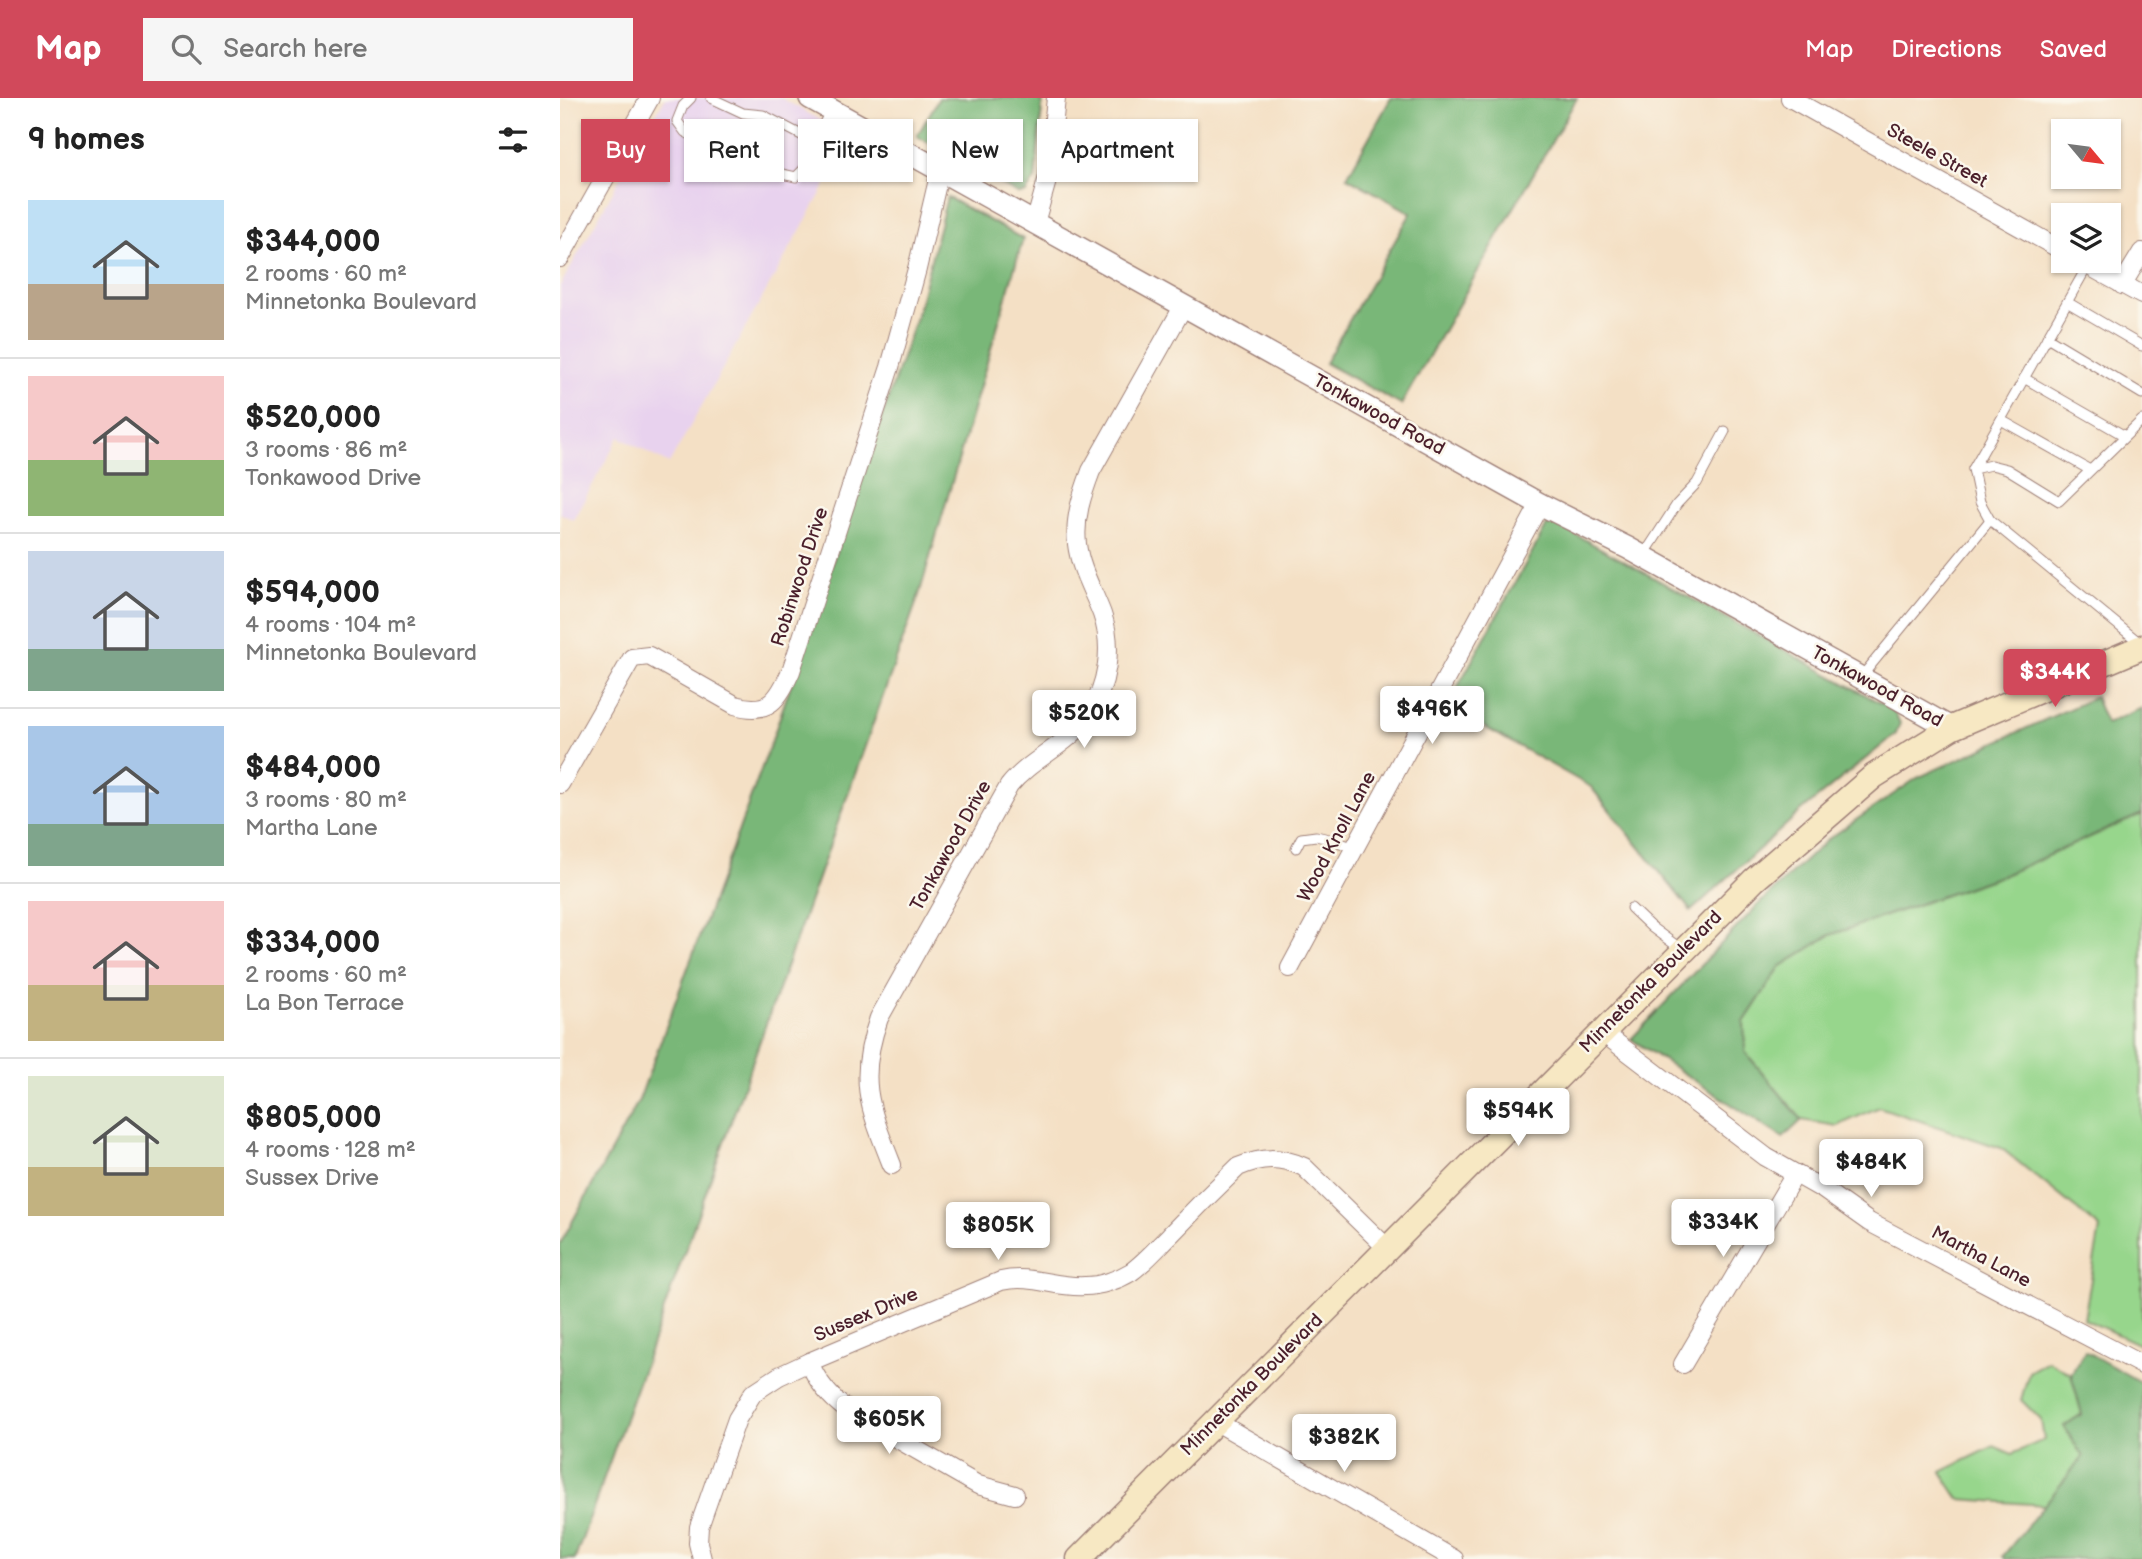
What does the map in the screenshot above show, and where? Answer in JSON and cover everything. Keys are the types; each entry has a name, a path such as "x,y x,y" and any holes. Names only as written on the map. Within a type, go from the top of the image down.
{"main road":[{"name":"Minnetonka Boulevard","path":"1079,1559 1754,880 1874,776 1951,728 2142,646"}],"street":[{"path":"560,258 650,98"},
{"name":"Tonkawood Road","path":"810,98 927,164"},
{"path":"1035,223 1048,177 1056,98"},
{"name":"Steele Street","path":"1790,98 2051,244"},
{"name":"Robinwood Drive","path":"560,784 632,659 649,656 735,705 749,709 763,708 781,693 795,658 891,366 937,182"},
{"name":"Tonkawood Road","path":"960,182 1540,505 1643,557 1951,728"},
{"path":"2122,285 2142,252"},
{"path":"2101,273 2142,295"},
{"name":"Tonkawood Drive","path":"892,1164 874,1120 867,1094 866,1069 870,1043 879,1018 1009,786 1033,761 1070,737 1100,694 1107,668 1108,642 1102,615 1082,568 1077,543 1077,518 1091,471 1183,307"},
{"name":"Wood Knoll Lane","path":"1290,968 1540,505"},
{"name":"Martha Lane","path":"1602,1032 1766,1157 1824,1190 1869,1222 2142,1365"},
{"name":"Sussex Drive","path":"702,1559 698,1543 699,1527 744,1406 753,1393 766,1383 809,1362 1001,1281 1031,1278 1067,1286 1088,1286 1109,1282 1129,1273 1238,1167 1272,1157 1304,1167 1387,1248"},
{"path":"1683,1364 1795,1174"},
{"path":"809,1362 817,1380 830,1397 847,1410 978,1485 1015,1495"},
{"path":"1215,1422 1454,1559"}],"lane":[{"path":"691,98 683,106 677,121 685,132 710,146 733,146 782,174 798,175"},
{"path":"711,98 743,113 763,115 798,133"},
{"path":"826,119 831,110"},
{"path":"2080,273 2067,302 1973,469 1980,502 1990,520 2142,646"},
{"path":"2067,302 2142,345"},
{"path":"2047,337 2142,394"},
{"path":"2024,379 2125,436"},
{"path":"2001,420 2090,470"},
{"path":"1973,469 1991,465 2007,468 2059,500 2142,420"},
{"path":"1643,557 1677,504 1697,484 1725,431"},
{"path":"1861,678 1990,520"},
{"path":"1296,848 1301,838 1316,836 1355,848"},
{"path":"1631,908 1683,951"}],"shaded area":[{"path":"665,98 781,98 818,119 798,119 798,182 827,182 669,464 619,437 573,520 560,513 560,286 618,182 670,182 670,119 653,119"}],"green space":[{"path":"939,98 1043,98 1041,119 1037,119 1035,179 1026,193 1018,194 997,182 1023,182 1023,119 927,119 927,142 917,136"},
{"path":"1391,98 1577,98 1401,405 1325,363 1411,213 1347,177"},
{"path":"947,197 1023,239 919,595 575,1559 560,1559 560,1244 639,1100 772,740 917,314"},
{"path":"1555,523 1893,710 1900,723 1896,734 1799,813 1691,911 1591,787 1447,706 1547,525"},
{"path":"2095,697 2106,724 2142,708 2142,814 2006,874 1830,935 1780,967 1744,1022 1745,1052 1802,1120 1783,1138 1631,1039 1757,906 1827,840 1917,778"},
{"path":"2142,814 2142,1346 2084,1319 2100,1228 2001,1148 1879,1107 1837,1126 1802,1120 1745,1052 1744,1022 1780,967 1830,935 2006,874"},
{"path":"2085,1351 2142,1383 2142,1559 2005,1559 2003,1556 2083,1457 2064,1426 2082,1414 2071,1374"},
{"path":"2048,1361 2071,1374 2082,1414 2064,1426 2083,1457 2045,1505 1959,1499 1941,1472 1994,1446 2012,1454 2044,1440 2041,1420 2021,1400 2029,1372"}]}
